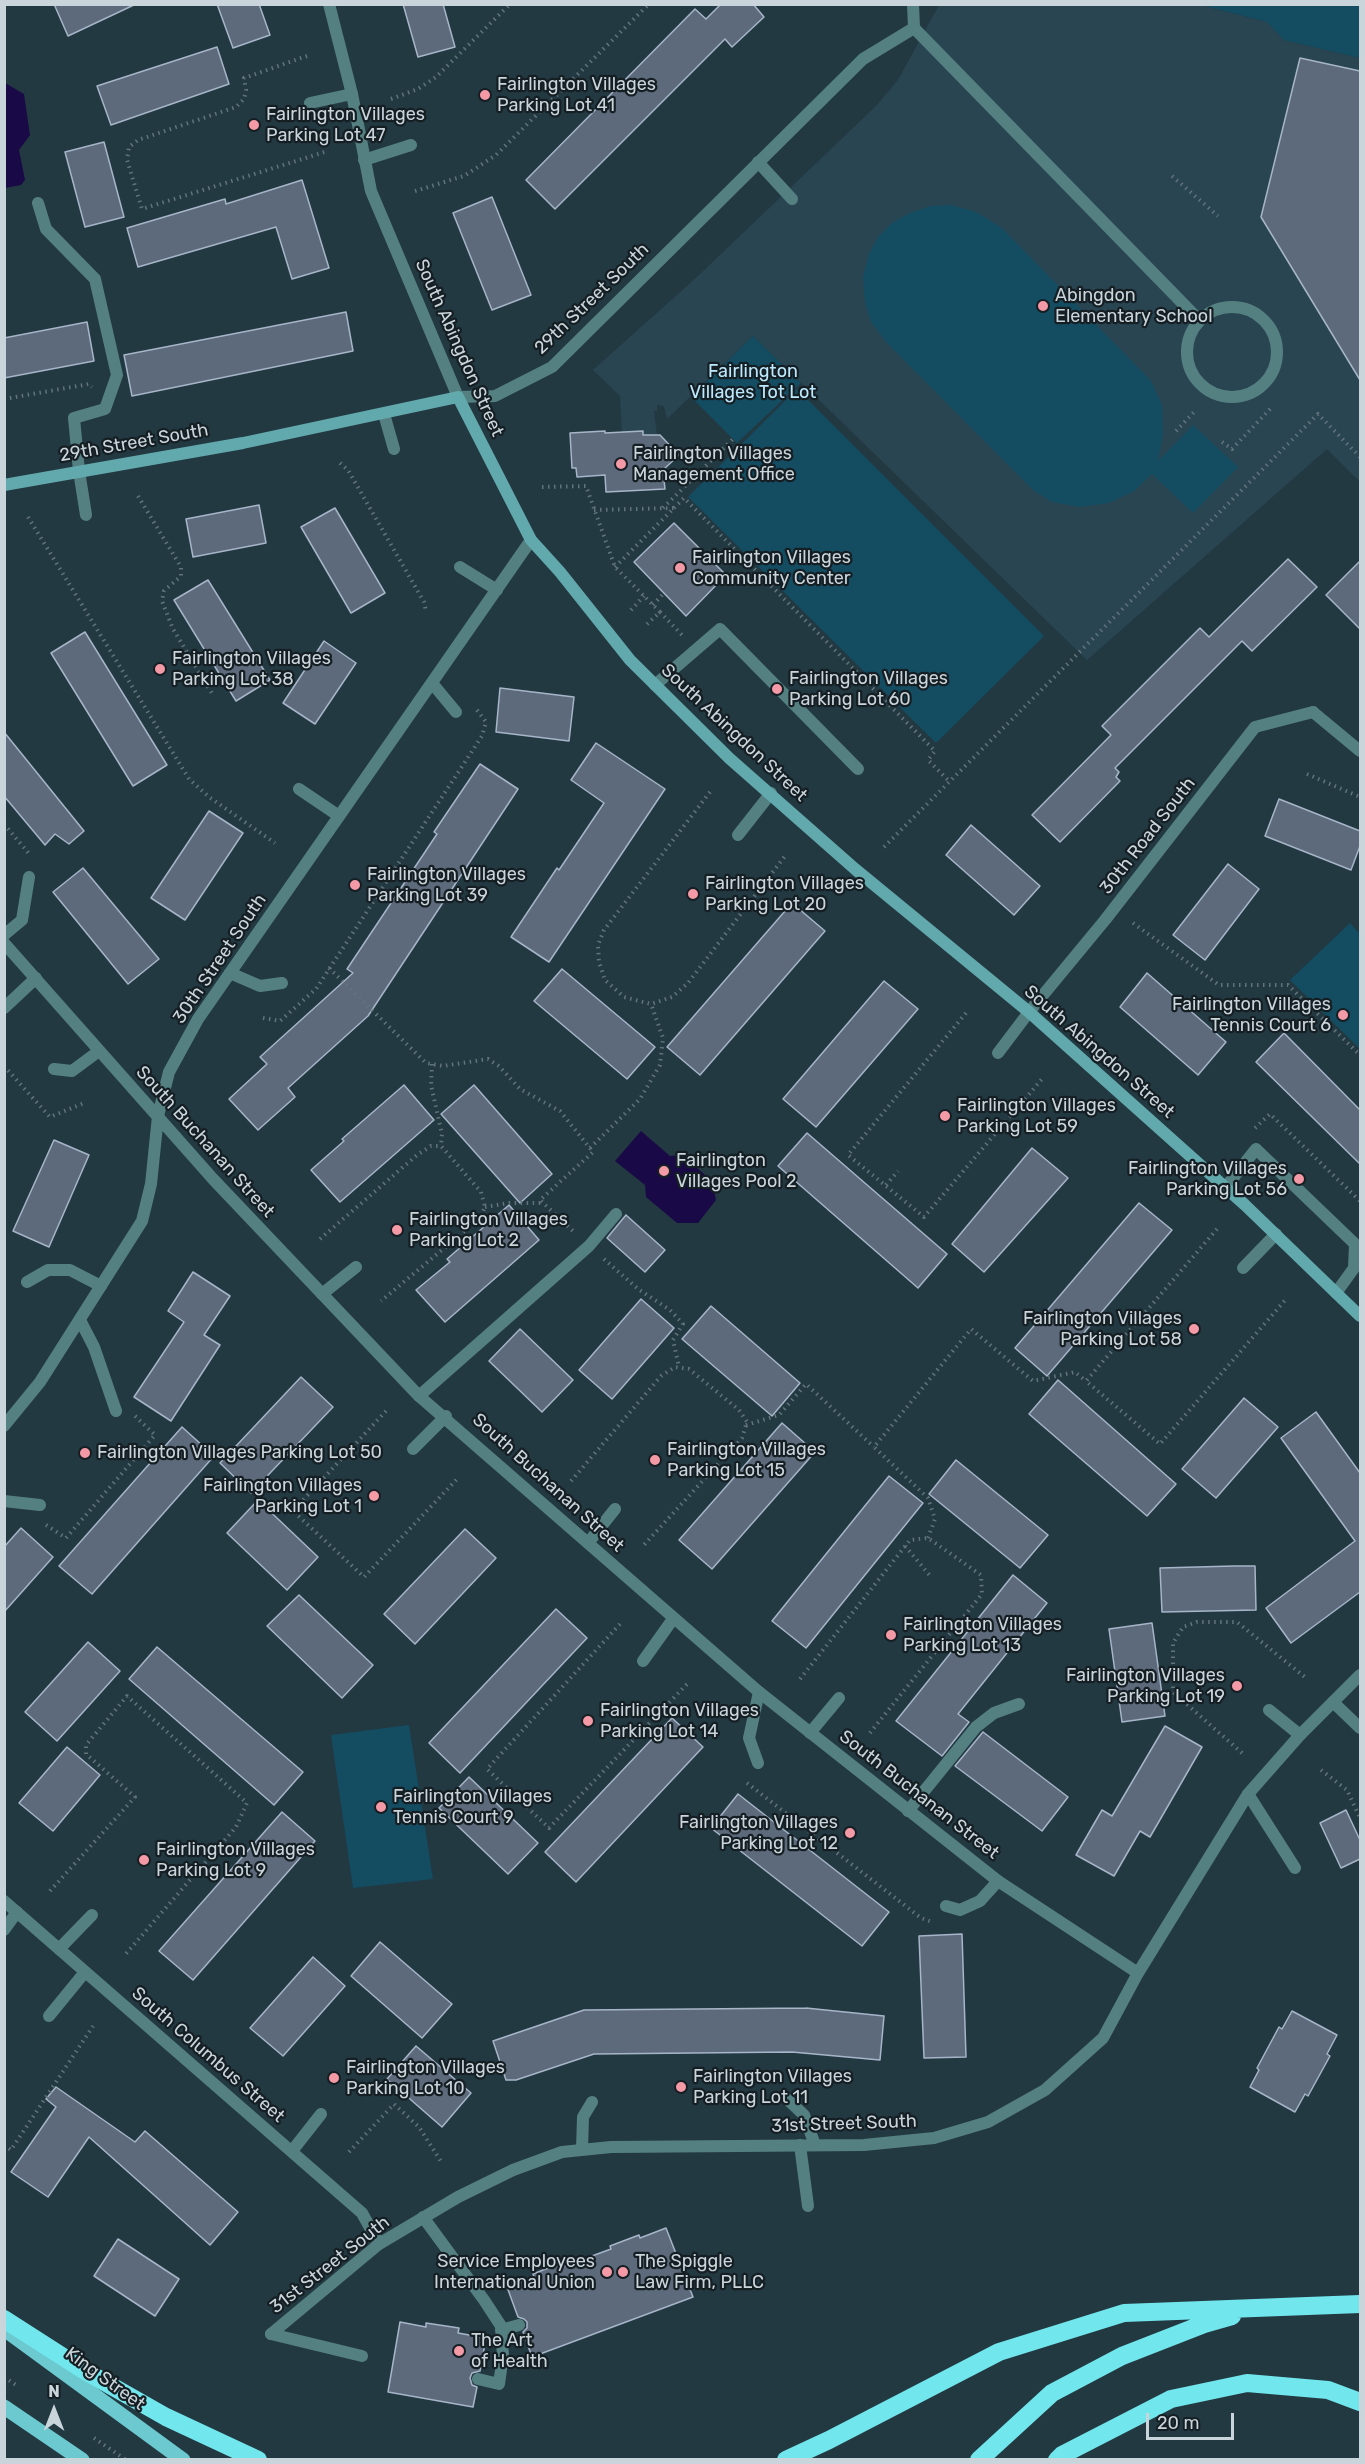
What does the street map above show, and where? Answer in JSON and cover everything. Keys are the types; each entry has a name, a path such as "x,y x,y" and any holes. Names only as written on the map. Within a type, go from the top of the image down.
{"highway":[{"path":"786,2460 999,2352 1124,2313 1360,2304"},
{"path":"979,2460 1052,2393 1122,2356 1204,2324 1263,2308"},
{"path":"4,2319 86,2371 166,2417 258,2460"},
{"path":"1057,2460 1062,2455 1171,2399 1247,2383 1328,2390 1360,2402"}],"main road":[{"name":"King Street","path":"4,2329 183,2460"},
{"path":"4,2407 82,2460"}],"street":[{"name":"South Abingdon Street","path":"329,4 352,94 371,191 458,398 531,540 561,572 630,660 729,758 855,869 1029,1012 1276,1234 1360,1316"},
{"path":"913,4 914,28 1199,320"},
{"name":"29th Street South","path":"4,485 243,443 458,398 495,396 552,366 863,59 914,28"},
{"path":"310,103 352,94"},
{"path":"364,160 411,145"},
{"path":"758,162 792,199"},
{"path":"38,203 46,229 95,279 117,375 105,409 74,418 78,471 86,515"},
{"path":"1226,307 1241,308 1267,323 1275,337 1277,352 1274,367 1256,390 1243,396 1214,393 1202,385 1193,374 1187,361 1187,346 1191,333 1199,320 1211,311 1226,307"},
{"path":"384,414 394,449"},
{"name":"30th Street South","path":"4,1426 40,1382 142,1221 151,1184 158,1116 169,1072 198,1019 531,540"},
{"path":"460,567 497,590"},
{"path":"655,685 720,629 858,770"},
{"path":"432,683 456,712"},
{"name":"30th Road South","path":"998,1053 1255,727 1313,712 1360,751"},
{"path":"299,789 339,816"},
{"path":"738,835 771,793"},
{"path":"4,935 22,920 29,877"},
{"name":"South Buchanan Street","path":"4,943 213,1179 419,1396 446,1416 674,1619 810,1733 998,1881 1138,1973"},
{"path":"230,973 260,986 282,983"},
{"path":"4,1008 36,978"},
{"path":"54,1069 72,1071 99,1051"},
{"path":"1225,1188 1256,1149 1354,1244 1354,1268 1336,1293"},
{"path":"419,1396 589,1246 616,1214"},
{"path":"1244,1268 1276,1234"},
{"path":"322,1294 356,1267"},
{"path":"27,1282 48,1270 70,1270 101,1286"},
{"path":"80,1320 93,1347 116,1411"},
{"path":"413,1449 446,1416"},
{"path":"4,1500 40,1505"},
{"path":"588,1544 615,1509"},
{"path":"643,1661 674,1619"},
{"name":"31st Street South","path":"362,2356 271,2334 379,2244 423,2217 513,2169 562,2152 582,2149 864,2145 934,2138 988,2122 1045,2090 1103,2038 1138,1973 1248,1794 1300,1735 1360,1675"},
{"path":"758,1763 749,1738 759,1692"},
{"path":"810,1733 839,1698"},
{"path":"1333,1702 1360,1728"},
{"path":"908,1811 976,1727 994,1713 1019,1704"},
{"path":"1269,1710 1300,1735"},
{"path":"1248,1794 1295,1868"},
{"path":"946,1906 960,1910 980,1901 998,1881"},
{"name":"South Columbus Street","path":"4,1901 362,2213 379,2244"},
{"path":"4,1930 17,1912"},
{"path":"59,1949 92,1915"},
{"path":"49,2016 85,1972"},
{"path":"787,2099 804,2115 815,2145"},
{"path":"582,2149 583,2117 592,2102"},
{"path":"292,2151 321,2115"},
{"path":"800,2145 808,2206"},
{"path":"423,2217 484,2300 501,2330 503,2356 499,2384 478,2379"},
{"path":"501,2330 519,2325"}],"path":[{"path":"391,99 417,89 436,77 510,4"},
{"path":"415,191 464,176 496,155 649,4"},
{"path":"307,56 244,78 246,90 244,99 236,107 138,140 129,147 127,160 142,209 328,151"},
{"path":"1172,176 1218,216"},
{"path":"4,399 89,384 108,401"},
{"path":"1222,442 1232,449 1272,407"},
{"path":"1176,431 1195,411"},
{"path":"884,847 1318,414 1360,457"},
{"path":"662,508 733,439"},
{"path":"340,463 354,480 424,602 426,611"},
{"path":"542,487 586,486 615,567 688,641"},
{"path":"138,496 181,567 181,576 164,591 162,601 173,629 213,695"},
{"path":"615,567 684,498 935,751 927,760 950,781"},
{"path":"594,510 674,508"},
{"path":"28,517 81,599 189,779 209,797 274,843"},
{"path":"653,605 664,592"},
{"path":"631,610 644,597"},
{"path":"645,626 660,612"},
{"path":"263,1018 280,1021 316,989 330,969 482,736 486,722 476,709"},
{"path":"1307,774 1360,797"},
{"path":"710,792 604,930 598,945 599,962 605,980 624,998 651,1004 672,996 688,983 785,856"},
{"path":"1133,923 1219,985 1288,985 1360,1055"},
{"path":"330,969 426,1063 443,1066 488,1059 499,1066 520,1089 560,1111 593,1152 540,1200 638,1289 670,1310 683,1324 673,1340 679,1367"},
{"path":"590,1148 640,1099 660,1065 663,1038 651,1004"},
{"path":"966,1013 848,1155 924,1217 1042,1078"},
{"path":"4,1037 4,1049"},
{"path":"381,1301 479,1219 485,1207 481,1192 441,1146 442,1134 431,1085 432,1064"},
{"path":"4,1066 50,1117 84,1103"},
{"path":"1252,1130 1270,1114 1360,1201"},
{"path":"320,1239 417,1155 431,1146 441,1146"},
{"path":"886,1185 898,1171"},
{"path":"485,1207 509,1203 544,1203"},
{"path":"1086,1381 1216,1229"},
{"path":"874,1447 971,1329 1033,1381 1075,1372 1160,1444 1287,1298"},
{"path":"571,1481 661,1376 675,1366 689,1368 739,1410 747,1422 742,1438 643,1546"},
{"path":"746,1425 779,1415 806,1384 928,1498 935,1519 927,1538"},
{"path":"42,1524 66,1538 155,1435 134,1415 130,1408"},
{"path":"386,1411 293,1510 364,1577 458,1478"},
{"path":"800,1679 910,1540 927,1538 981,1575 982,1594 869,1734"},
{"path":"905,1546 932,1578"},
{"path":"1242,1753 1173,1692 1173,1643 1183,1628 1197,1622 1237,1622 1306,1678"},
{"path":"620,1624 488,1768 549,1828 688,1683"},
{"path":"50,1891 135,1797 86,1754 86,1745 127,1696 247,1803 236,1827 124,1956"},
{"path":"1321,1770 1347,1790 1360,1818"},
{"path":"743,1779 921,1918 936,1923"},
{"path":"4,2145 11,2150 93,2026"},
{"path":"349,2152 394,2104 419,2127 442,2163"}],"shaded area":[{"name":"Abingdon Elementary School","path":"939,5 1201,5 1267,22 1284,40 1360,58 1360,482 1327,449 1087,660 753,336 667,419 664,406 657,405 657,411 654,411 657,436 643,436 643,432 622,432 620,396 593,370 697,277 876,106 898,80"},
{"path":"5,83 24,94 30,135 19,150 25,180 21,185 5,188"},
{"name":"Fairlington Villages Pool 2","path":"641,1131 670,1156 682,1155 712,1181 716,1200 698,1223 677,1223 646,1197 645,1185 615,1161"}],"green space":[{"path":"1201,5 1360,5 1360,58 1284,40 1267,22"},
{"path":"951,205 976,212 1002,228 1151,381 1162,405 1163,433 1158,461 1193,425 1238,467 1193,513 1152,474 1134,491 1109,503 1080,507 1052,502 1033,490 887,343 871,322 865,302 863,277 869,254 878,237 892,223 910,213 931,206"},
{"name":"Fairlington Villages Tot Lot","path":"753,336 801,383 737,443 691,397"},
{"path":"797,389 1044,636 936,743 688,497"},
{"name":"Fairlington Villages Tennis Court 6","path":"1350,923 1360,934 1360,1049 1290,980"},
{"name":"Fairlington Villages Tennis Court 9","path":"409,1725 433,1879 353,1888 331,1735"}],"building":[{"path":"54,4 136,4 68,36"},
{"path":"217,4 259,4 270,35 233,48"},
{"path":"403,4 443,4 455,47 418,57"},
{"path":"721,4 753,4 764,17 732,47 725,39 555,209 526,180 695,9 706,19"},
{"path":"217,47 229,84 111,125 97,86"},
{"path":"1300,58 1360,71 1360,380 1261,217"},
{"path":"104,142 124,217 85,227 65,152"},
{"path":"302,180 329,268 292,279 276,227 138,267 127,228 225,199 226,204"},
{"path":"492,197 531,295 492,310 453,213"},
{"path":"346,312 353,351 132,396 124,355"},
{"path":"87,322 94,361 4,378 4,338"},
{"name":"Fairlington Villages Management Office","path":"605,431 605,433 643,431 643,435 660,435 679,455 663,470 665,489 606,492 605,475 577,477 576,468 572,468 570,433"},
{"path":"259,505 266,543 193,557 186,519"},
{"path":"335,508 385,593 351,613 301,527"},
{"name":"Fairlington Villages Community Center","path":"674,523 726,575 686,616 634,562"},
{"path":"1288,559 1317,587 1252,651 1242,641 1115,768 1119,772 1116,777 1120,781 1060,842 1032,815 1111,735 1102,726 1200,628 1209,637"},
{"path":"1360,561 1360,629 1326,595"},
{"path":"208,580 270,680 236,701 174,600"},
{"path":"85,632 167,765 133,786 51,653"},
{"path":"324,641 356,663 315,724 283,703"},
{"path":"500,688 574,697 569,741 496,732"},
{"path":"4,732 84,831 69,844 55,834 45,845 4,796"},
{"path":"596,743 665,789 549,962 511,937 604,803 571,780"},
{"path":"480,764 518,789 368,1016 288,1088 295,1097 258,1130 229,1099 267,1064 260,1057 353,973 347,969 437,834 434,832"},
{"path":"1279,799 1360,831 1360,846 1351,870 1265,836"},
{"path":"209,811 243,833 185,920 151,898"},
{"path":"971,825 1040,886 1014,915 946,855"},
{"path":"1228,864 1259,889 1205,960 1173,935"},
{"path":"83,868 159,959 128,984 53,892"},
{"path":"792,903 825,931 700,1075 667,1047"},
{"path":"562,969 655,1047 627,1079 534,1001"},
{"path":"1147,973 1226,1042 1198,1075 1120,1007"},
{"path":"884,981 918,1009 816,1127 783,1099"},
{"path":"1284,1033 1360,1110 1360,1164 1256,1062"},
{"path":"404,1085 434,1120 340,1202 311,1170 344,1141 342,1139"},
{"path":"474,1085 552,1174 520,1203 441,1114"},
{"path":"807,1133 947,1254 918,1288 778,1166"},
{"path":"54,1140 89,1155 49,1247 13,1231"},
{"path":"1032,1148 1068,1178 984,1272 952,1244"},
{"path":"1139,1203 1172,1230 1047,1376 1015,1348"},
{"path":"509,1205 539,1240 445,1322 416,1290 450,1262 447,1259"},
{"path":"626,1215 665,1250 645,1272 607,1238"},
{"path":"193,1272 230,1296 204,1335 220,1345 171,1421 134,1397 184,1322 168,1311"},
{"path":"641,1299 674,1328 612,1399 579,1370"},
{"path":"711,1306 800,1383 772,1416 682,1339"},
{"path":"520,1329 573,1380 542,1412 489,1361"},
{"path":"301,1377 333,1407 251,1493 220,1463"},
{"path":"1058,1380 1176,1484 1147,1516 1029,1414"},
{"path":"1244,1398 1278,1427 1216,1498 1182,1469"},
{"path":"1316,1412 1360,1473 1360,1592 1291,1643 1266,1608 1355,1541 1281,1438"},
{"path":"782,1423 815,1452 712,1569 679,1540"},
{"path":"182,1427 214,1456 92,1594 59,1566"},
{"path":"956,1460 1048,1535 1020,1568 929,1494"},
{"path":"889,1476 923,1503 806,1648 772,1621"},
{"path":"258,1500 318,1557 287,1590 227,1533"},
{"path":"21,1528 53,1557 4,1612 4,1547"},
{"path":"465,1529 496,1558 415,1644 384,1614"},
{"path":"1255,1566 1256,1610 1162,1612 1160,1568"},
{"path":"1013,1575 1047,1603 958,1714 969,1722 942,1756 896,1721"},
{"path":"299,1595 373,1665 342,1698 267,1626"},
{"path":"556,1609 587,1638 460,1773 429,1743"},
{"path":"1152,1623 1165,1716 1122,1722 1109,1629"},
{"path":"88,1642 120,1671 57,1741 25,1712"},
{"path":"157,1647 303,1772 274,1805 129,1679"},
{"path":"672,1718 703,1747 576,1882 545,1852"},
{"path":"1165,1726 1202,1747 1150,1837 1140,1831 1114,1876 1076,1855 1102,1810 1112,1816"},
{"path":"983,1732 1068,1797 1042,1831 955,1766"},
{"path":"67,1747 100,1775 53,1831 19,1803"},
{"path":"469,1777 538,1843 508,1874 439,1808"},
{"path":"738,1794 889,1912 862,1946 711,1828"},
{"path":"1346,1810 1360,1840 1360,1859 1341,1868 1320,1823"},
{"path":"282,1812 315,1841 193,1980 159,1951"},
{"path":"962,1934 966,2057 924,2058 919,1936"},
{"path":"380,1942 452,2004 422,2038 351,1976"},
{"path":"313,1957 345,1986 283,2056 250,2028"},
{"path":"806,2008 884,2016 880,2060 792,2052 594,2054 516,2080 506,2080 493,2041 584,2010"},
{"path":"1292,2011 1337,2035 1327,2054 1330,2056 1308,2096 1305,2094 1295,2112 1250,2087 1259,2070 1257,2068 1279,2027 1282,2029"},
{"path":"416,2046 471,2093 442,2127 387,2079"},
{"path":"56,2087 135,2142 145,2131 238,2212 210,2245 89,2137 48,2197 11,2172 56,2107 46,2099"},
{"path":"666,2228 693,2297 532,2357 523,2332 527,2328 527,2322 518,2317 507,2287 534,2278 533,2274 561,2263 562,2267 611,2249 610,2246 639,2235 640,2238"},
{"path":"118,2239 179,2279 155,2316 94,2276"},
{"path":"400,2322 426,2327 426,2323 459,2328 458,2333 486,2338 480,2371 472,2373 470,2378 472,2385 477,2387 473,2407 388,2392"}],"place":[{"name":"Fairlington Villages Parking Lot 41","path":"485,95"},
{"name":"Fairlington Villages Parking Lot 47","path":"254,125"},
{"name":"Abingdon Elementary School","path":"1043,306"},
{"name":"Fairlington Villages Management Office","path":"621,464"},
{"name":"Fairlington Villages Community Center","path":"680,568"},
{"name":"Fairlington Villages Parking Lot 38","path":"160,669"},
{"name":"Fairlington Villages Parking Lot 60","path":"777,689"},
{"name":"Fairlington Villages Parking Lot 39","path":"355,885"},
{"name":"Fairlington Villages Parking Lot 20","path":"693,894"},
{"name":"Fairlington Villages Tennis Court 6","path":"1343,1015"},
{"name":"Fairlington Villages Parking Lot 59","path":"945,1116"},
{"name":"Fairlington Villages Pool 2","path":"664,1171"},
{"name":"Fairlington Villages Parking Lot 56","path":"1299,1179"},
{"name":"Fairlington Villages Parking Lot 2","path":"397,1230"},
{"name":"Fairlington Villages Parking Lot 58","path":"1194,1329"},
{"name":"Fairlington Villages Parking Lot 50","path":"85,1453"},
{"name":"Fairlington Villages Parking Lot 15","path":"655,1460"},
{"name":"Fairlington Villages Parking Lot 1","path":"374,1496"},
{"name":"Fairlington Villages Parking Lot 13","path":"891,1635"},
{"name":"Fairlington Villages Parking Lot 19","path":"1237,1686"},
{"name":"Fairlington Villages Parking Lot 14","path":"588,1721"},
{"name":"Fairlington Villages Tennis Court 9","path":"381,1807"},
{"name":"Fairlington Villages Parking Lot 12","path":"850,1833"},
{"name":"Fairlington Villages Parking Lot 9","path":"144,1860"},
{"name":"Fairlington Villages Parking Lot 10","path":"334,2078"},
{"name":"Fairlington Villages Parking Lot 11","path":"681,2087"},
{"name":"Service Employees International Union","path":"607,2272"},
{"name":"The Spiggle Law Firm, PLLC","path":"623,2272"},
{"name":"The Art of Health","path":"459,2351"}]}
